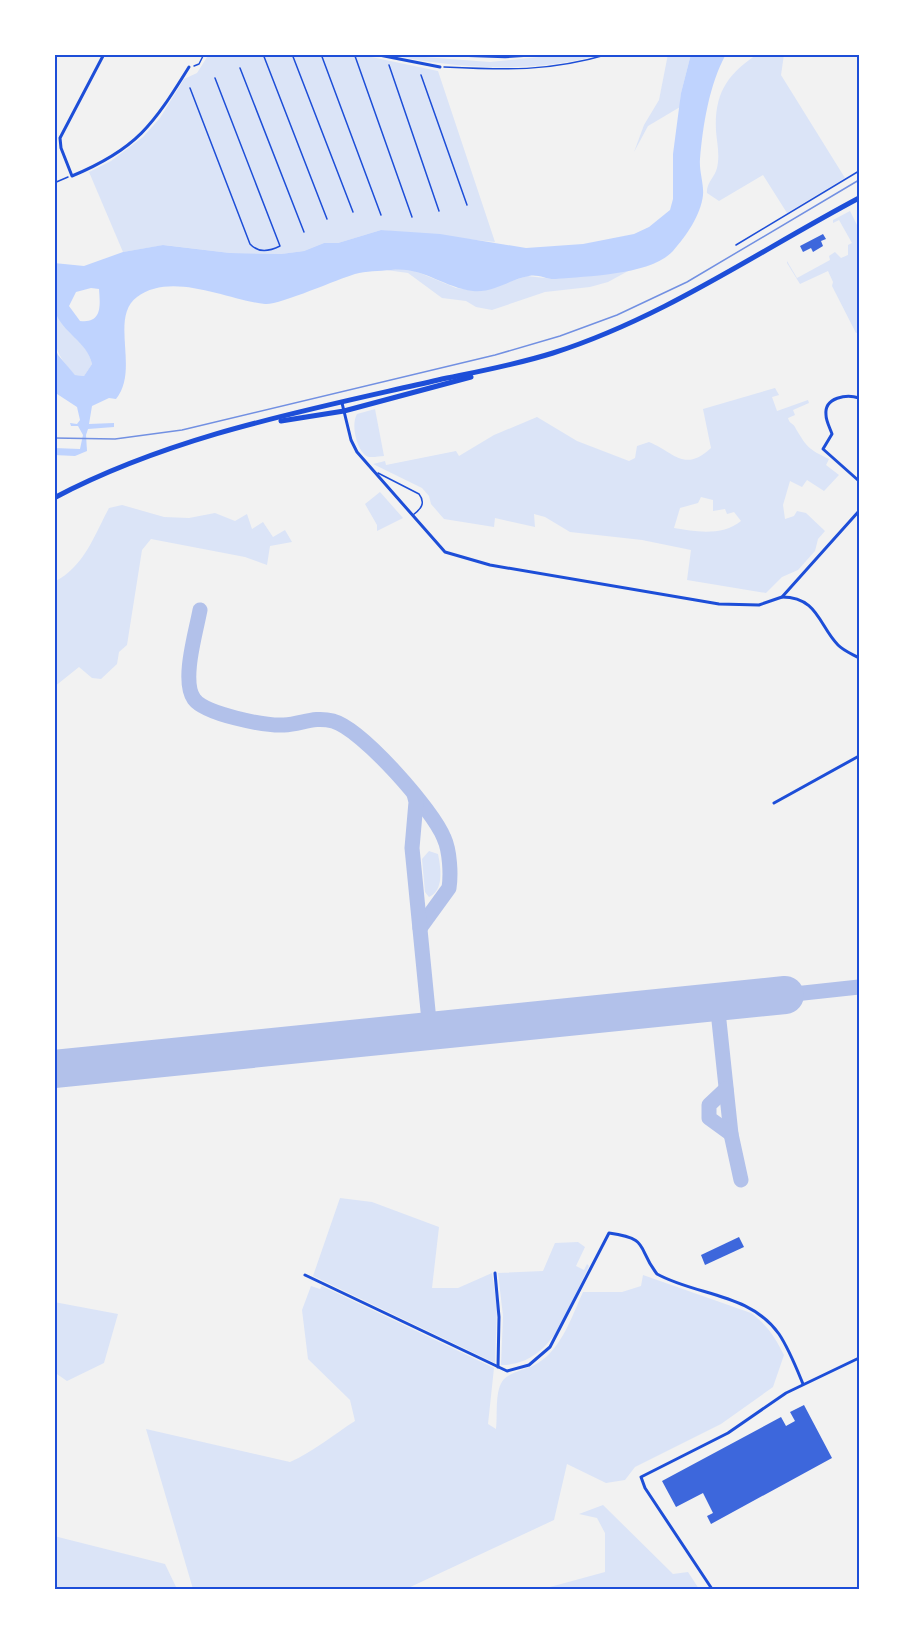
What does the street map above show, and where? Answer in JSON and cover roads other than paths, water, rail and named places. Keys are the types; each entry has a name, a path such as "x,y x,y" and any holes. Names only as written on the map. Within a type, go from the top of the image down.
{"main road":[{"path":"447,54 471,56 535,54"},
{"path":"254,426 344,411 429,390 571,347 641,319 704,287 859,196"},
{"path":"54,498 152,455 342,403 498,368"}],"street":[{"path":"104,54 60,138 61,148 72,176 110,159 141,136 156,120 189,67"},
{"path":"374,54 440,67"},
{"path":"858,396 847,395 831,402 825,415 831,437 823,449 859,481"},
{"path":"342,403 351,440 372,470 445,552 490,565 719,604 759,605 782,597 796,599 814,610 840,647 859,658"},
{"path":"782,597 859,511"},
{"path":"774,803 859,756"},
{"path":"305,1275 507,1371 529,1365 550,1347 609,1233 626,1235 640,1243 652,1267 665,1278 736,1302 765,1318 780,1336 803,1384"},
{"path":"495,1273 500,1317 498,1367"},
{"path":"712,1589 645,1488 641,1477 728,1433 774,1400 803,1384 859,1358"}],"lane":[{"path":"736,245 859,171"},
{"path":"372,470 419,494 423,502 412,516"}],"water":[{"path":"691,54 726,54 715,79 705,119 700,159 702,203 688,232 673,251 663,259 635,270 618,273 553,279 529,276 481,291 462,289 413,271 402,270 355,274 282,301 265,304 200,289 166,287 151,290 137,297 129,306 125,318 126,360 123,387 116,399 109,398 92,406 89,424 114,423 114,427 88,429 87,451 75,456 54,455 54,448 80,449 83,435 78,426 71,426 70,423 77,424 80,420 77,407 54,392 54,346 58,355 75,375 84,376 92,364 85,349 58,319 53,293 54,263 84,266 123,252 163,245 230,253 281,254 304,251 324,243 338,243 381,230 440,234 526,248 583,244 634,234 649,227 670,210 673,199 673,154 681,93","holes":["91,288 99,289 99,307 96,316 87,321 80,321 69,306 76,292"]}],"railway":[{"path":"54,438 115,439 182,430 495,355 560,336 617,315 687,282 859,180"}]}
